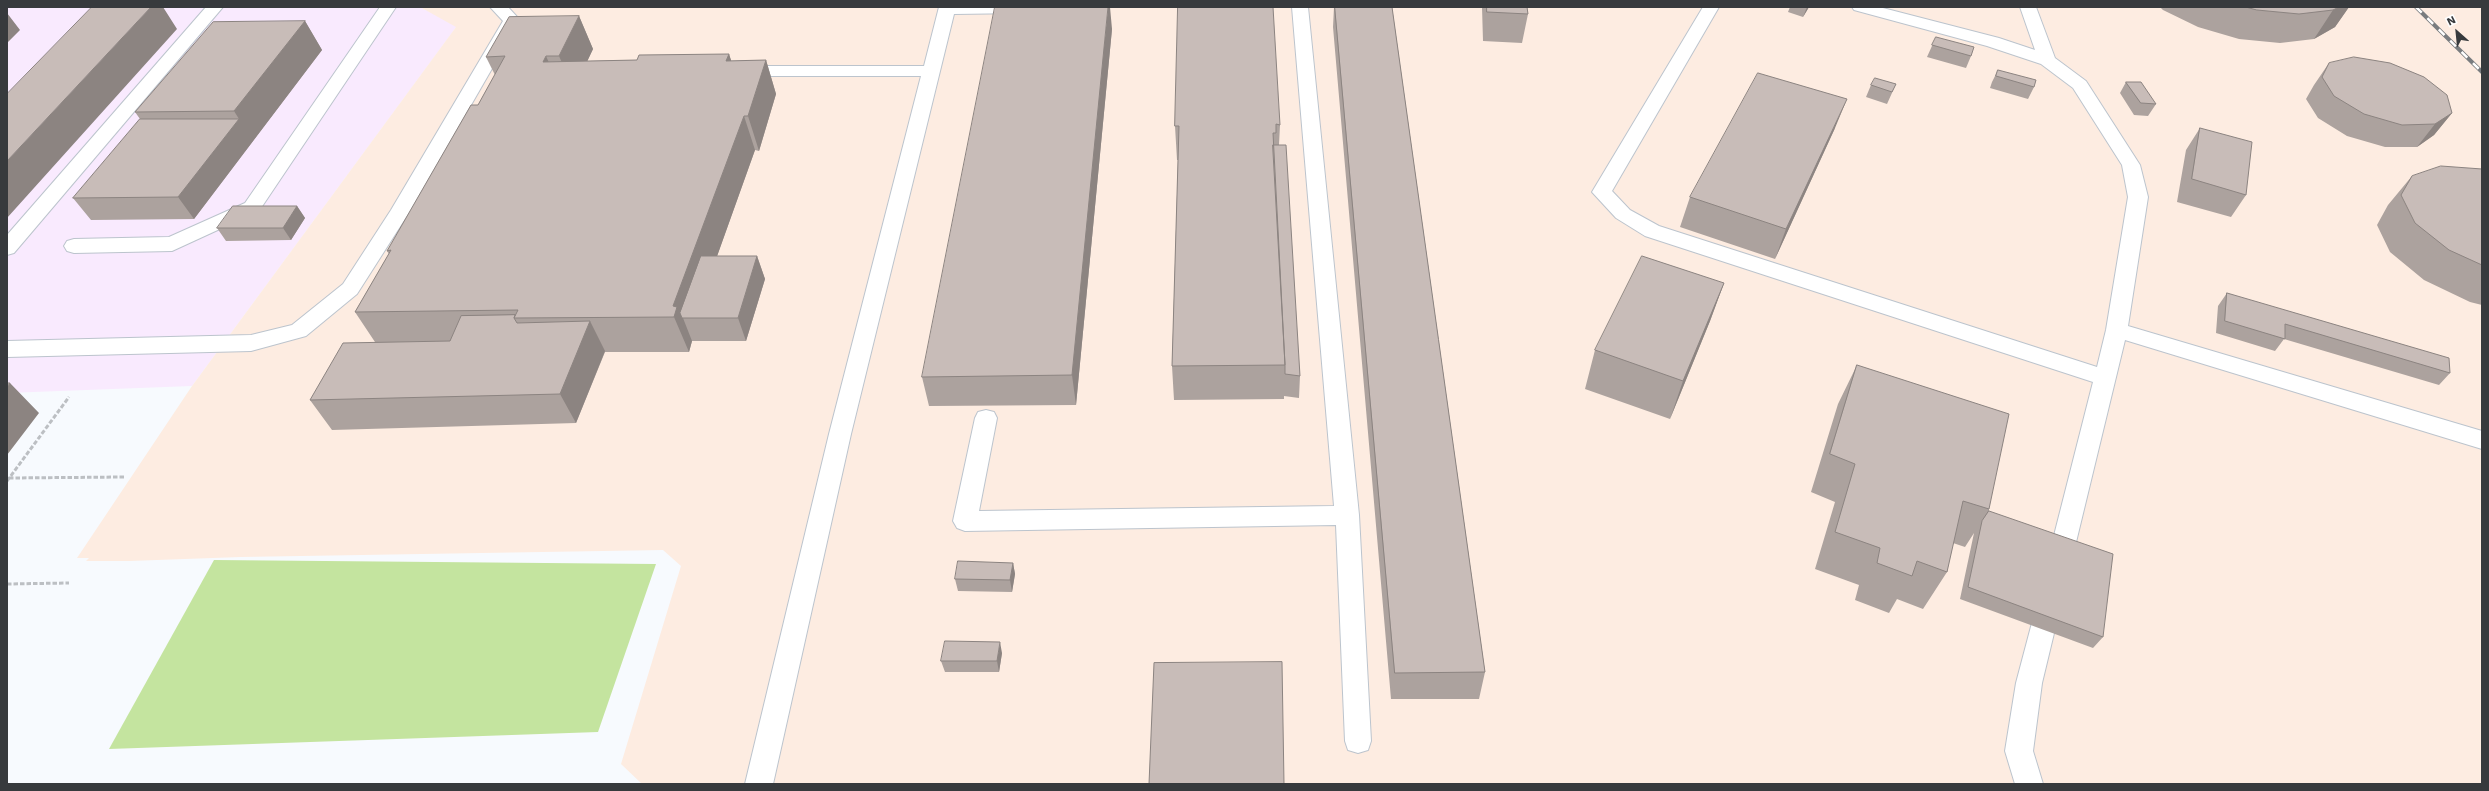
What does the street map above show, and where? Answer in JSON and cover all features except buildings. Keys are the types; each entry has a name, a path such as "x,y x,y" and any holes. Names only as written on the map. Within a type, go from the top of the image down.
{"lane":[{"path":"7,248 215,7"},
{"path":"74,246 172,244 252,207 388,7"},
{"path":"7,349 251,343 299,330 350,289 400,211 512,20 498,7"},
{"path":"1300,7 1347,515 1358,741"},
{"path":"1711,7 1602,192 1623,214 1652,231 2105,378"},
{"path":"1860,7 1993,42 2047,60 2080,85 2131,165 2138,197 2117,330 2029,683 2019,751 2029,784"},
{"path":"2028,7 2047,60"},
{"path":"759,784 840,434 946,8 1041,8"},
{"path":"722,71 931,71"},
{"path":"2117,330 2482,440"},
{"path":"986,418 965,521 1347,515"}],"path":[{"path":"8,479 69,397"},
{"path":"8,479 125,477"},
{"path":"7,584 69,583"}],"shaded area":[{"path":"7,7 420,7 457,26 192,386 7,393"},
{"path":"420,7 2482,7 2482,784 642,784 621,764 681,566 663,550 241,557 129,561 86,561 89,558 77,558 192,386 456,27"}],"green space":[{"path":"214,560 656,564 598,732 109,749"}],"railway":[{"path":"2416,7 2482,72"}]}
